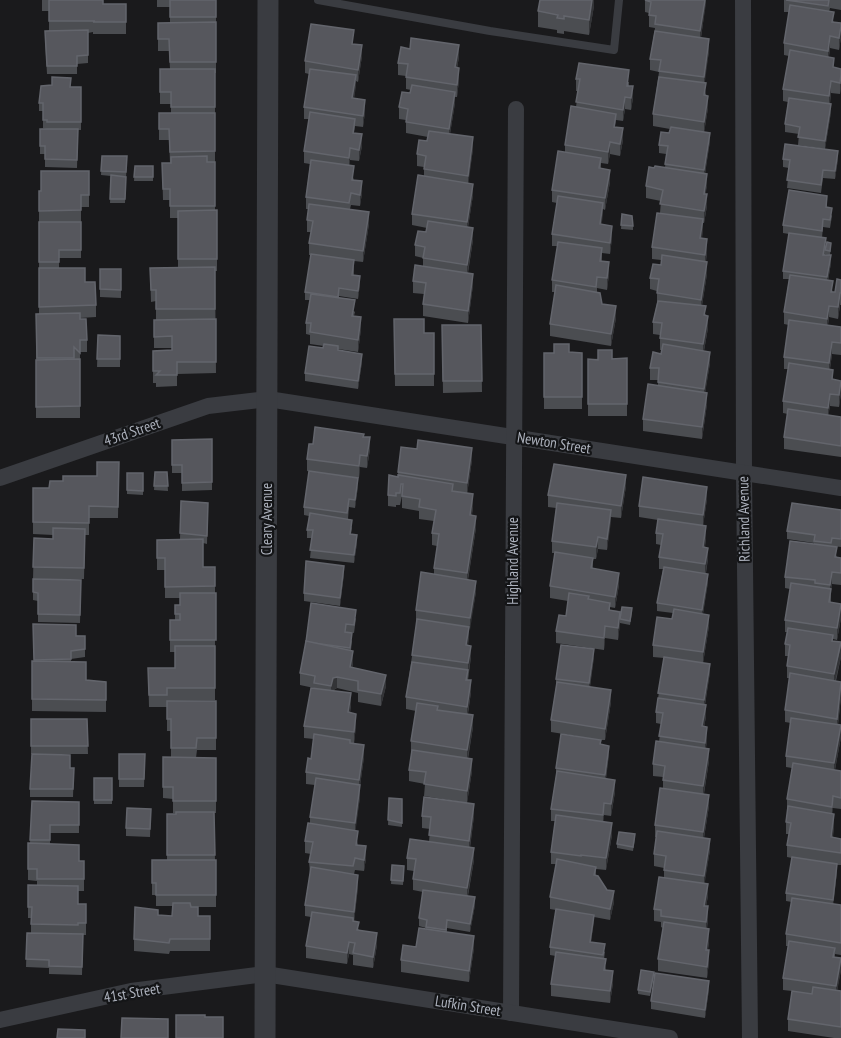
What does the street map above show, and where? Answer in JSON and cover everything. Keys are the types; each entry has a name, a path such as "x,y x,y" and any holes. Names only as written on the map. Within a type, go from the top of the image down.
{"street":[{"name":"Cleary Avenue","path":"265,1038 267,0"},
{"name":"Richland Avenue","path":"743,0 744,473 750,1038"},
{"name":"Highland Avenue","path":"510,1013 516,109"},
{"name":"Newton Street","path":"267,399 841,488"},
{"name":"43rd Street","path":"0,478 208,406 267,399"},
{"name":"Lufkin Street","path":"265,974 670,1038"},
{"name":"41st Street","path":"0,1020 131,991 265,974"}],"lane":[{"path":"318,0 490,31 614,50 619,0"}],"building":[{"path":"49,0 103,0 103,4 126,4 126,22 49,21"},
{"path":"170,0 216,0 216,17 170,17"},
{"path":"540,0 592,0 589,20 564,16 564,19 557,18 558,15 538,11"},
{"path":"645,0 705,0 700,31 655,24 656,16 649,15 651,2"},
{"path":"786,0 829,0 828,6"},
{"path":"790,5 834,12 832,22 841,23 841,26 839,38 830,36 828,51 784,43"},
{"path":"216,22 216,62 170,62 169,39 158,39 158,23"},
{"path":"311,24 354,30 352,44 362,45 358,70 305,61"},
{"path":"88,30 88,55 77,56 77,66 47,66 45,31"},
{"path":"655,31 709,39 704,77 659,71 661,60 650,59"},
{"path":"411,38 459,45 455,67 459,68 457,85 406,77 408,64 398,63 401,47 410,49"},
{"path":"790,50 834,58 833,67 841,69 840,83 831,81 829,96 783,89"},
{"path":"579,63 629,70 627,86 633,86 631,98 625,97 623,110 576,102 580,79 576,79"},
{"path":"160,69 215,69 215,107 171,107 171,92 160,92"},
{"path":"310,69 356,75 352,98 365,100 363,116 304,107"},
{"path":"52,77 71,78 70,87 81,87 81,122 43,120 43,103 39,103 41,86 52,85"},
{"path":"659,77 706,83 704,95 708,96 704,122 653,114"},
{"path":"412,85 455,92 449,129 406,122 408,109 399,107 402,92 410,93"},
{"path":"789,98 831,104 825,141 798,137 800,127 785,124"},
{"path":"571,106 616,114 614,127 623,128 620,144 610,142 608,152 565,145"},
{"path":"310,112 355,119 353,133 362,134 359,150 350,148 349,158 304,151"},
{"path":"159,113 215,113 215,151 170,152 169,129 159,129"},
{"path":"671,127 710,133 704,170 665,164 668,146 659,145 661,132 669,133"},
{"path":"40,129 78,129 77,160 45,159 45,146 40,146"},
{"path":"429,131 473,137 468,176 424,169 426,156 417,154 419,140 427,141"},
{"path":"785,144 838,151 835,171 823,170 821,185 787,180 790,160 783,159"},
{"path":"558,151 601,158 599,168 610,170 605,198 552,190"},
{"path":"102,156 127,156 126,172 101,171"},
{"path":"207,156 207,162 215,162 215,206 170,206 170,189 163,189 162,163 171,163 171,157"},
{"path":"311,160 354,166 352,180 362,181 360,195 351,193 349,203 306,197"},
{"path":"135,166 153,166 153,177 134,177"},
{"path":"655,166 707,174 704,211 660,204 663,190 646,186 649,167 654,168"},
{"path":"41,171 89,171 89,195 81,195 81,210 39,211"},
{"path":"111,175 126,177 125,199 110,199"},
{"path":"418,175 473,184 467,222 412,214"},
{"path":"789,190 827,196 826,207 832,208 830,220 823,219 822,231 783,225"},
{"path":"558,196 603,203 600,224 612,226 610,243 552,234"},
{"path":"309,204 369,212 363,251 309,243 313,221 307,220"},
{"path":"217,210 217,259 178,259 178,211"},
{"path":"657,213 703,219 700,238 707,239 705,255 652,247"},
{"path":"622,214 632,216 633,226 621,225"},
{"path":"428,221 473,228 467,265 423,258 425,247 415,245 418,231 426,232"},
{"path":"39,222 81,222 81,250 59,250 59,262 39,262"},
{"path":"789,233 826,238 823,255 831,255 827,277 783,271"},
{"path":"558,242 602,248 600,261 609,262 607,278 597,277 596,287 552,280"},
{"path":"827,242 831,243 830,251 825,250"},
{"path":"311,254 354,260 352,275 360,276 358,291 339,288 338,297 305,292"},
{"path":"662,255 707,262 701,300 657,293 659,279 650,278 653,264 661,265"},
{"path":"415,265 473,274 468,311 423,304 426,283 413,281"},
{"path":"215,267 215,309 156,309 156,290 151,290 150,268"},
{"path":"39,268 85,268 85,282 95,282 96,305 39,307"},
{"path":"100,269 121,269 121,290 100,289"},
{"path":"790,275 833,281 831,292 835,292 837,279 841,280 838,307 829,306 827,319 784,312"},
{"path":"556,285 600,293 602,304 616,306 611,334 550,324"},
{"path":"311,294 355,300 352,316 361,317 358,340 310,332 311,323 306,323"},
{"path":"658,301 706,306 704,315 708,316 703,344 660,338 662,323 653,322"},
{"path":"80,313 80,319 86,319 87,340 80,340 80,353 74,347 74,358 37,358 36,314"},
{"path":"216,319 216,362 177,362 177,375 156,375 160,371 153,371 153,351 172,350 172,336 154,337 154,320"},
{"path":"394,319 424,319 424,333 434,333 434,374 395,374"},
{"path":"789,320 841,327 841,343 832,342 829,363 784,357"},
{"path":"442,325 481,325 482,381 443,381"},
{"path":"98,335 120,336 120,359 97,359"},
{"path":"324,344 338,346 338,350 362,354 358,381 305,373 309,346 323,348"},
{"path":"554,344 569,344 569,352 582,353 582,397 544,397 544,353 554,353"},
{"path":"663,344 710,352 704,389 658,382 659,368 650,368 653,352 661,354"},
{"path":"598,350 612,350 612,359 627,358 627,404 588,404 588,359 598,360"},
{"path":"80,359 80,406 36,407 36,360"},
{"path":"789,363 833,370 832,379 841,381 839,395 830,394 828,408 783,401"},
{"path":"648,384 707,393 702,427 643,419"},
{"path":"788,409 841,417 841,446 784,437"},
{"path":"315,427 364,434 363,437 370,437 367,456 360,455 359,466 307,459 309,444 313,444"},
{"path":"212,439 212,482 182,483 182,465 172,465 172,440"},
{"path":"418,440 472,448 467,483 398,472 401,447 417,449"},
{"path":"97,462 119,462 118,507 89,506 89,523 33,522 33,488 49,488 50,481 63,481 63,476 97,476"},
{"path":"554,464 626,475 621,506 548,495"},
{"path":"309,471 358,478 355,500 349,499 347,513 304,507"},
{"path":"155,472 167,472 168,486 154,486"},
{"path":"127,473 143,473 143,491 127,490"},
{"path":"389,475 453,484 452,491 473,494 470,515 476,516 467,573 434,568 439,534 432,533 436,510 419,507 420,499 402,496 403,484 401,484 400,493 396,493 396,496 388,495"},
{"path":"643,477 707,487 703,515 639,506"},
{"path":"181,501 208,503 207,536 180,533"},
{"path":"557,503 611,510 607,539 598,537 596,547 552,541"},
{"path":"792,503 841,510 841,539 832,538 831,543 814,541 815,535 787,531"},
{"path":"310,513 352,520 350,534 357,535 354,555 310,550 313,530 307,530"},
{"path":"658,519 706,526 703,547 708,548 705,564 659,557 663,534 656,533"},
{"path":"53,528 85,529 84,568 33,567 34,538 53,539"},
{"path":"203,539 203,567 215,567 215,586 165,587 165,558 157,558 157,540"},
{"path":"790,541 837,547 835,557 841,558 841,573 832,572 830,585 815,583 815,580 785,577"},
{"path":"555,552 593,558 591,568 619,573 615,597 550,586"},
{"path":"306,561 344,566 340,598 304,593"},
{"path":"664,567 708,574 702,610 657,603"},
{"path":"421,572 476,581 470,618 416,610"},
{"path":"33,579 81,580 80,615 38,614 38,593 33,592"},
{"path":"791,583 831,589 829,602 841,604 837,628 785,620"},
{"path":"180,593 216,593 216,640 170,640 170,620 180,620 180,614 175,614 175,605 180,605"},
{"path":"569,593 589,596 588,599 610,603 609,610 620,612 618,628 605,626 604,638 556,631 559,615 566,616"},
{"path":"311,603 356,610 354,625 346,624 345,632 352,633 350,648 306,642"},
{"path":"622,607 632,608 630,621 620,619"},
{"path":"674,609 709,615 703,652 653,645 657,617 672,619"},
{"path":"417,619 469,627 466,645 471,646 468,663 412,655"},
{"path":"33,624 76,625 76,636 85,636 85,649 71,651 71,659 34,660"},
{"path":"788,628 833,635 832,641 841,642 834,674 787,666 790,645 785,644"},
{"path":"306,641 353,651 350,667 386,675 381,694 358,690 358,681 337,677 333,678 331,686 314,683 315,676 300,673"},
{"path":"561,645 594,649 589,683 556,679"},
{"path":"175,646 215,646 215,688 167,688 167,695 149,695 148,668 175,668"},
{"path":"664,657 710,664 704,700 658,693"},
{"path":"32,661 86,662 86,680 106,682 106,700 32,699"},
{"path":"412,662 468,670 466,680 471,680 467,707 406,697"},
{"path":"790,673 841,682 837,719 785,710"},
{"path":"557,682 611,690 605,729 551,720"},
{"path":"311,688 351,693 348,712 356,714 354,732 304,726"},
{"path":"658,698 706,705 702,726 707,727 705,743 659,736 663,713 656,712"},
{"path":"167,701 216,701 216,738 197,738 196,748 171,748 171,719 167,719"},
{"path":"417,703 438,706 437,710 473,715 467,750 411,741"},
{"path":"791,718 841,725 834,763 786,756"},
{"path":"31,719 87,719 88,746 31,746"},
{"path":"314,734 350,740 350,743 364,745 359,780 306,772 308,758 311,759"},
{"path":"561,734 601,740 600,744 609,746 605,775 556,768"},
{"path":"656,741 709,749 703,786 663,780 665,766 653,764"},
{"path":"412,750 472,759 467,791 424,784 426,772 409,770"},
{"path":"32,754 70,755 70,768 74,768 73,789 30,789"},
{"path":"119,754 145,754 144,779 119,779"},
{"path":"163,757 216,758 216,801 173,801 173,787 163,787"},
{"path":"793,763 841,771 841,798 833,796 832,807 787,799"},
{"path":"557,771 615,780 611,804 604,803 603,815 551,809"},
{"path":"94,778 112,778 112,800 94,800"},
{"path":"316,778 360,785 355,823 310,817"},
{"path":"660,788 709,795 703,832 655,825"},
{"path":"424,797 474,804 469,841 429,835 431,817 422,816"},
{"path":"389,798 402,799 402,823 388,820"},
{"path":"32,801 79,802 79,825 50,825 50,840 30,840"},
{"path":"788,806 834,814 831,837 841,839 841,853 787,845 791,823 786,822"},
{"path":"127,808 151,809 150,829 126,828"},
{"path":"176,812 214,812 215,855 167,855 167,814 176,814"},
{"path":"556,815 612,823 606,858 551,852"},
{"path":"308,823 358,831 356,845 366,846 364,860 355,858 353,866 309,862 313,842 305,841"},
{"path":"657,831 710,839 704,876 664,870 666,856 654,854"},
{"path":"619,832 635,834 633,847 617,844"},
{"path":"410,839 474,848 467,888 413,879 416,859 407,858"},
{"path":"28,843 79,845 79,861 84,861 84,879 37,879 37,869 28,869"},
{"path":"792,857 837,864 833,900 786,893"},
{"path":"557,859 596,867 594,875 598,876 607,890 614,891 610,909 550,897"},
{"path":"152,860 216,860 216,895 156,895 156,883 152,883"},
{"path":"392,865 404,866 403,881 391,880"},
{"path":"311,867 358,875 354,912 305,905"},
{"path":"659,877 708,884 704,906 708,906 706,922 661,916 661,910 654,909"},
{"path":"28,885 78,886 78,904 86,904 86,923 78,923 78,925 31,924 32,907 28,907"},
{"path":"423,890 475,897 470,924 447,920 446,930 426,927 427,920 419,918"},
{"path":"792,898 841,905 841,943 786,934"},
{"path":"173,903 190,903 191,907 198,907 198,916 210,916 210,939 170,939 169,943 134,939 135,907 158,910 158,915 172,916"},
{"path":"556,909 594,915 590,942 605,944 603,955 550,947"},
{"path":"312,912 353,918 353,921 359,922 357,930 377,933 373,957 353,953 355,943 349,942 347,953 306,946"},
{"path":"664,922 709,929 706,950 709,950 707,967 658,959"},
{"path":"419,928 474,936 469,971 401,960 403,945 416,947"},
{"path":"27,933 83,934 82,967 49,966 49,960 26,959"},
{"path":"789,941 835,948 833,957 841,958 836,986 783,978"},
{"path":"556,952 606,959 604,970 613,971 610,991 551,984"},
{"path":"641,970 654,972 650,992 638,990"},
{"path":"655,973 709,981 705,1010 651,1001"},
{"path":"813,987 841,991 841,1027 788,1019 792,991 812,994"},
{"path":"176,1015 223,1017 223,1038 176,1038"},
{"path":"122,1018 168,1019 168,1038 121,1038"},
{"path":"58,1029 85,1030 85,1038 57,1038"}]}
